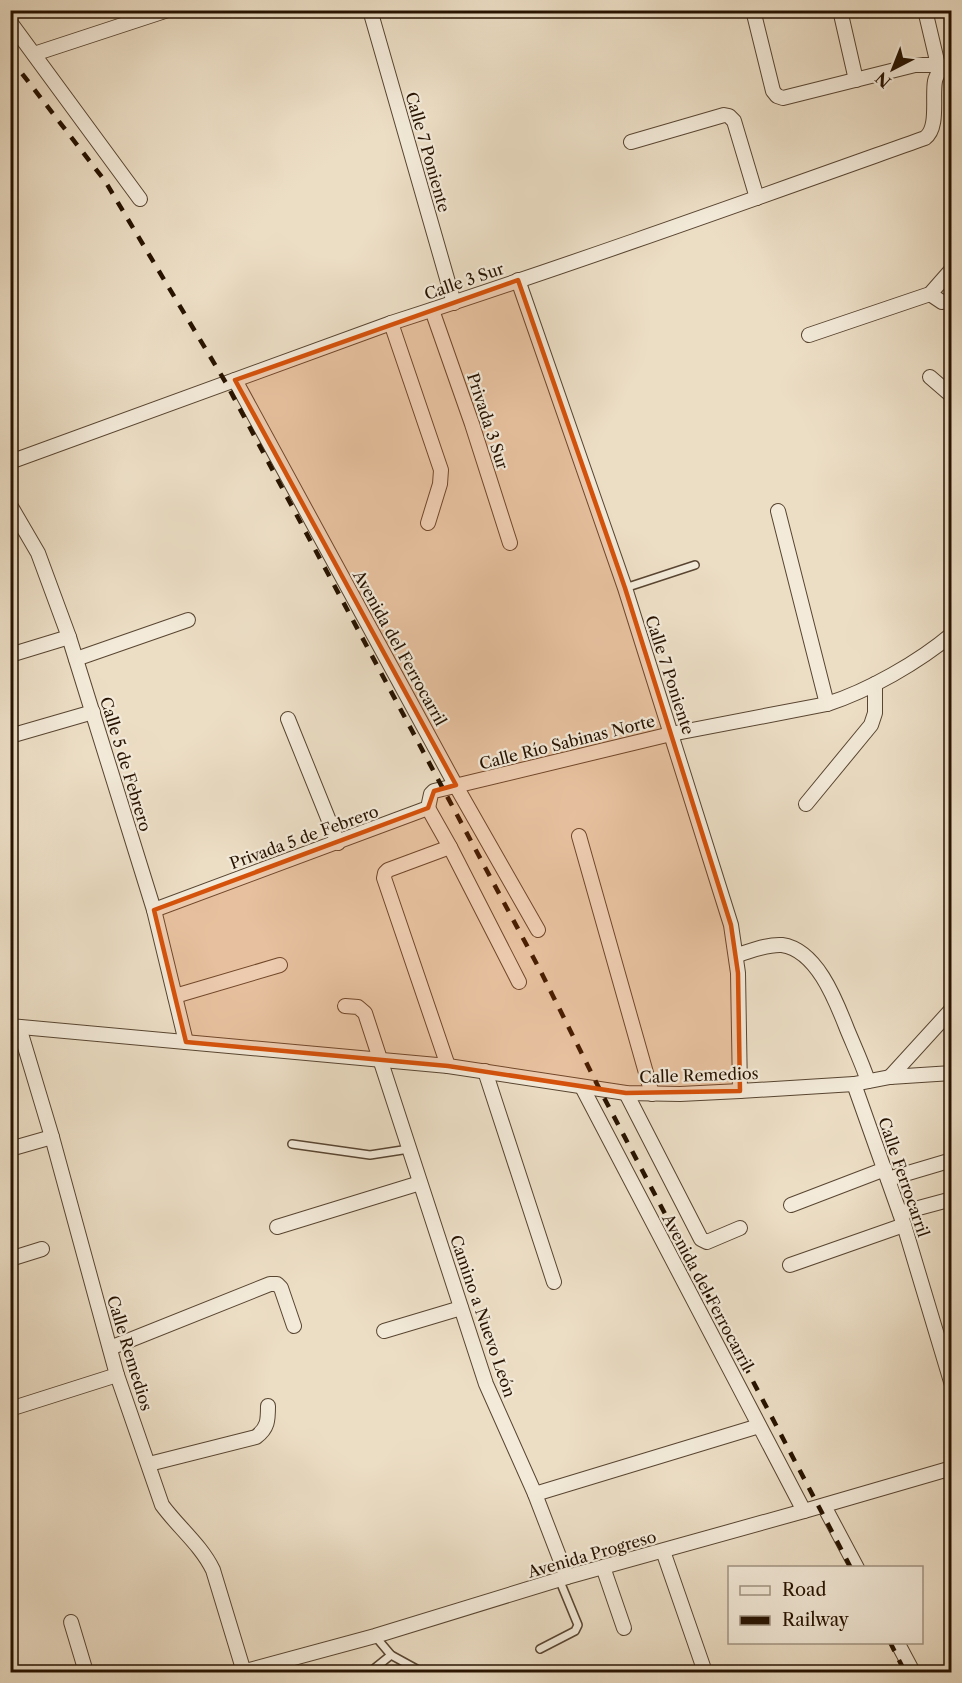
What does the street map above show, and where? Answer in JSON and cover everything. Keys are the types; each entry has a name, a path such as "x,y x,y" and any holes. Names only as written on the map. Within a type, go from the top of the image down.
{"street":[{"path":"34,54 168,10"},
{"name":"Calle 7 Poniente","path":"370,10 454,303"},
{"path":"753,10 773,91 777,96 783,98 915,65 944,70"},
{"path":"840,10 856,80"},
{"path":"925,10 931,38 944,70"},
{"path":"10,22 140,199"},
{"name":"Calle 3 Sur","path":"10,462 391,323 925,138 930,135 933,128 935,84 944,70"},
{"path":"631,142 724,115 729,116 734,121 757,198"},
{"path":"810,335 930,294 951,269"},
{"name":"Calle 7 Poniente","path":"518,280 625,588 731,925 738,973 740,1091"},
{"path":"930,294 942,302"},
{"name":"Privada 3 Sur","path":"432,310 510,543"},
{"path":"391,323 441,470 440,484 428,523"},
{"path":"930,377 951,396"},
{"name":"Avenida del Ferrocarril","path":"235,380 456,786 538,930"},
{"name":"Calle 5 de Febrero","path":"10,505 38,553 69,637 154,910 186,1042"},
{"path":"778,512 826,704"},
{"path":"76,659 188,620"},
{"name":"Calle Río Sabinas Norte","path":"456,786 671,734 826,704 848,697 875,684 935,648 951,634"},
{"path":"10,655 69,637"},
{"path":"806,804 871,725 875,713 875,684"},
{"path":"10,736 93,712"},
{"path":"288,719 338,843"},
{"name":"Privada 5 de Febrero","path":"154,910 428,808 430,794 456,786"},
{"path":"428,808 519,982"},
{"path":"579,836 652,1094"},
{"path":"448,1066 384,878 388,870 450,847"},
{"name":"Calle Ferrocarril","path":"737,955 773,945 795,949 815,966 832,991 951,1385"},
{"path":"175,996 280,964"},
{"name":"Camino a Nuevo León","path":"345,1006 358,1006 365,1013 486,1384 535,1494 563,1578"},
{"path":"890,1077 951,1009"},
{"name":"Calle Remedios","path":"243,1672 213,1570 207,1558 162,1505 117,1375 52,1137 15,1027 448,1066 626,1093 740,1091 951,1073"},
{"path":"485,1071 554,1282"},
{"name":"Avenida del Ferrocarril","path":"582,1087 804,1511"},
{"path":"626,1093 701,1239 707,1242 740,1228"},
{"path":"10,1149 52,1137"},
{"path":"792,1205 886,1174 951,1160"},
{"path":"277,1227 420,1183"},
{"path":"790,1265 951,1198"},
{"path":"10,1259 42,1249"},
{"path":"110,1348 270,1284 277,1284 281,1288 294,1326"},
{"path":"384,1331 461,1308"},
{"path":"10,1409 117,1375"},
{"path":"149,1464 256,1437 268,1425 268,1406"},
{"path":"535,1494 759,1426"},
{"name":"Avenida Progreso","path":"243,1672 375,1636 563,1578 824,1506 951,1468"},
{"path":"824,1506 856,1566"},
{"path":"663,1551 705,1672"},
{"path":"603,1567 624,1628"},
{"path":"71,1623 86,1672"},
{"path":"898,1644 913,1672"}],"lane":[{"path":"625,588 695,565"},
{"path":"292,1144 370,1155 409,1149"},
{"path":"540,1649 577,1629 578,1625 563,1578"},
{"path":"375,1636 391,1655 422,1672"},
{"path":"370,1672 391,1655"}],"highlighted area":[{"path":"518,280 625,588 731,925 738,973 740,1091 626,1093 448,1066 186,1042 154,910 428,808 434,791 456,785 235,380"}],"railway":[{"path":"10,58 105,181 226,383 540,970 600,1090 850,1566"},
{"path":"891,1644 905,1672"}]}
